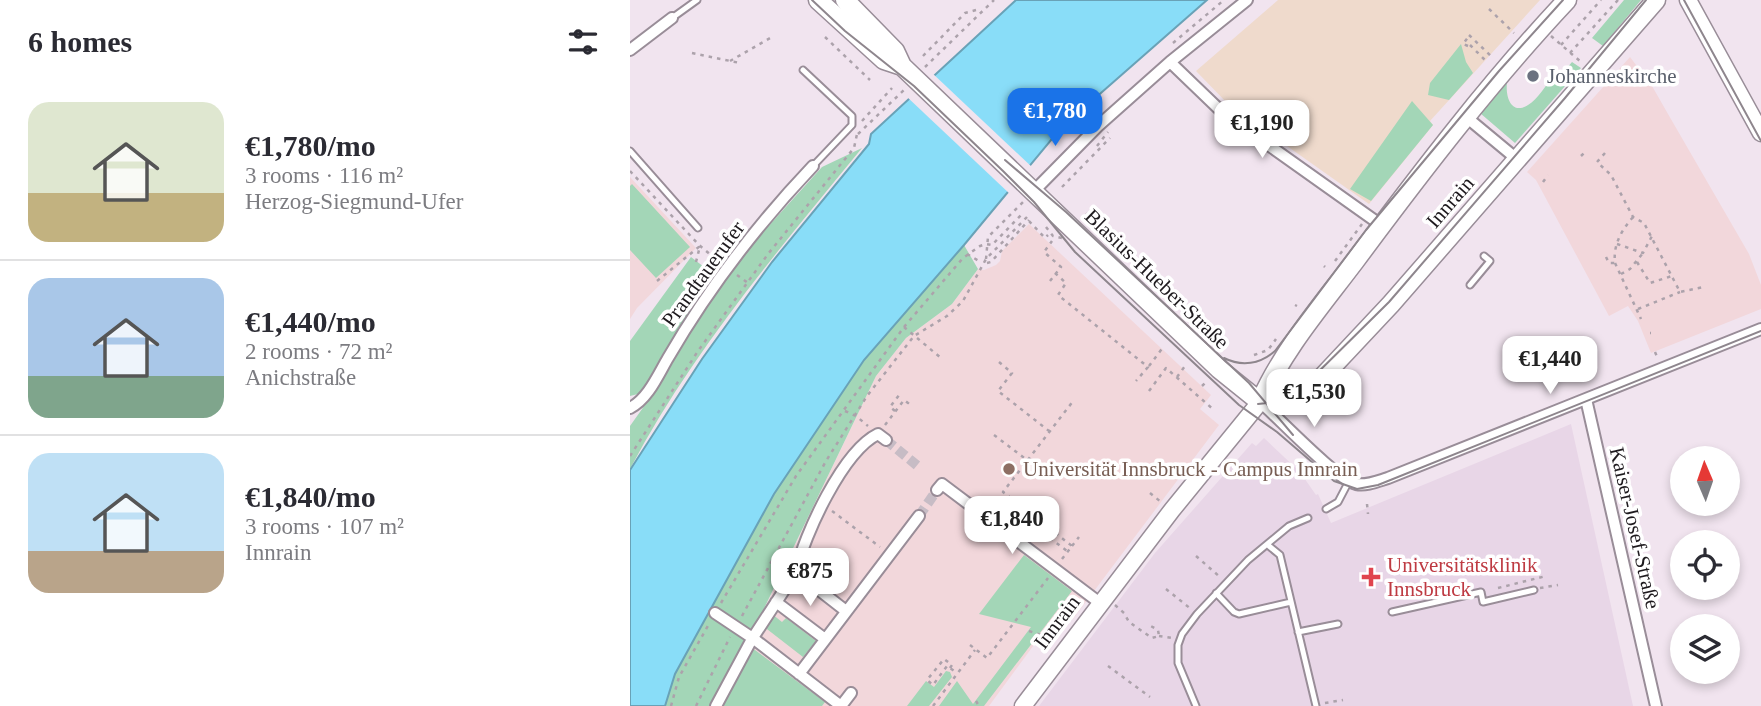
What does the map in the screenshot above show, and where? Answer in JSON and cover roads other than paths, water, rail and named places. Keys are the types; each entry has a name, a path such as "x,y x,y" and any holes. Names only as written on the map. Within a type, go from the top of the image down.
{"main road":[{"path":"818,0 884,60 902,66"},
{"path":"845,0 895,51 902,66"},
{"name":"Innrain","path":"1023,706 1103,599 1260,402 1277,366 1381,225 1465,116 1567,0"},
{"name":"Innrain","path":"1260,402 1297,397 1314,386 1460,236 1518,160 1656,0"},
{"path":"1688,0 1759,125"},
{"name":"Blasius-Hueber-Straße","path":"902,66 1028,192 1219,369 1260,402"}],"street":[{"path":"1028,192 1170,62 1248,0"},
{"path":"630,51 672,18"},
{"path":"1170,62 1222,112 1381,225"},
{"path":"1465,116 1518,160"},
{"name":"Prandtauerufer","path":"631,408 645,396 696,310 788,192 813,166"},
{"path":"1260,402 1349,481 1362,484 1380,481 1761,329"},
{"name":"Kaiser-Josef-Straße","path":"1586,399 1656,706"},
{"path":"716,706 752,639 796,572 821,502 867,440 882,437"},
{"path":"937,490 942,484 1103,599"},
{"path":"799,674 919,516"},
{"path":"796,572 846,611"},
{"path":"775,601 825,639"},
{"path":"715,613 841,706 851,694"}],"lane":[{"path":"672,18 697,0"},
{"path":"803,70 852,116 852,125 813,166"},
{"path":"630,151 698,228"},
{"path":"1470,285 1490,261 1484,257"},
{"path":"1326,509 1338,502 1349,481"},
{"path":"1196,706 1178,663 1179,639 1197,614 1248,561 1289,526 1308,518"},
{"path":"1269,545 1280,555 1316,706"},
{"path":"1392,612 1481,592 1483,602 1534,590"},
{"path":"1216,593 1239,614 1291,603"},
{"path":"1298,632 1338,624"}],"water":[{"path":"1016,0 1207,0 1061,128 864,360 774,494 675,674 665,706 630,706 630,470 702,359 772,262 869,144 871,134"}],"tunnel":[{"path":"886,440 919,467"},
{"path":"919,516 937,490"}],"tram line":[{"path":"812,0 845,31 914,86 1034,202 1075,252 1239,405 1277,432 1334,481 1357,489 1378,485 1761,331"},
{"path":"1224,358 1237,363 1251,363 1275,351 1366,230 1499,71 1563,0"},
{"path":"1258,404 1277,402 1299,391 1389,302 1646,0"},
{"path":"1684,0 1761,141"},
{"path":"1005,160 1066,212 1249,383 1293,435"}],"place":[{"name":"Johanneskirche","path":"1533,76"},
{"name":"Universität Innsbruck - Campus Innrain","path":"1009,469"},
{"name":"Universitätsklinik Innsbruck","path":"1371,577"}]}
